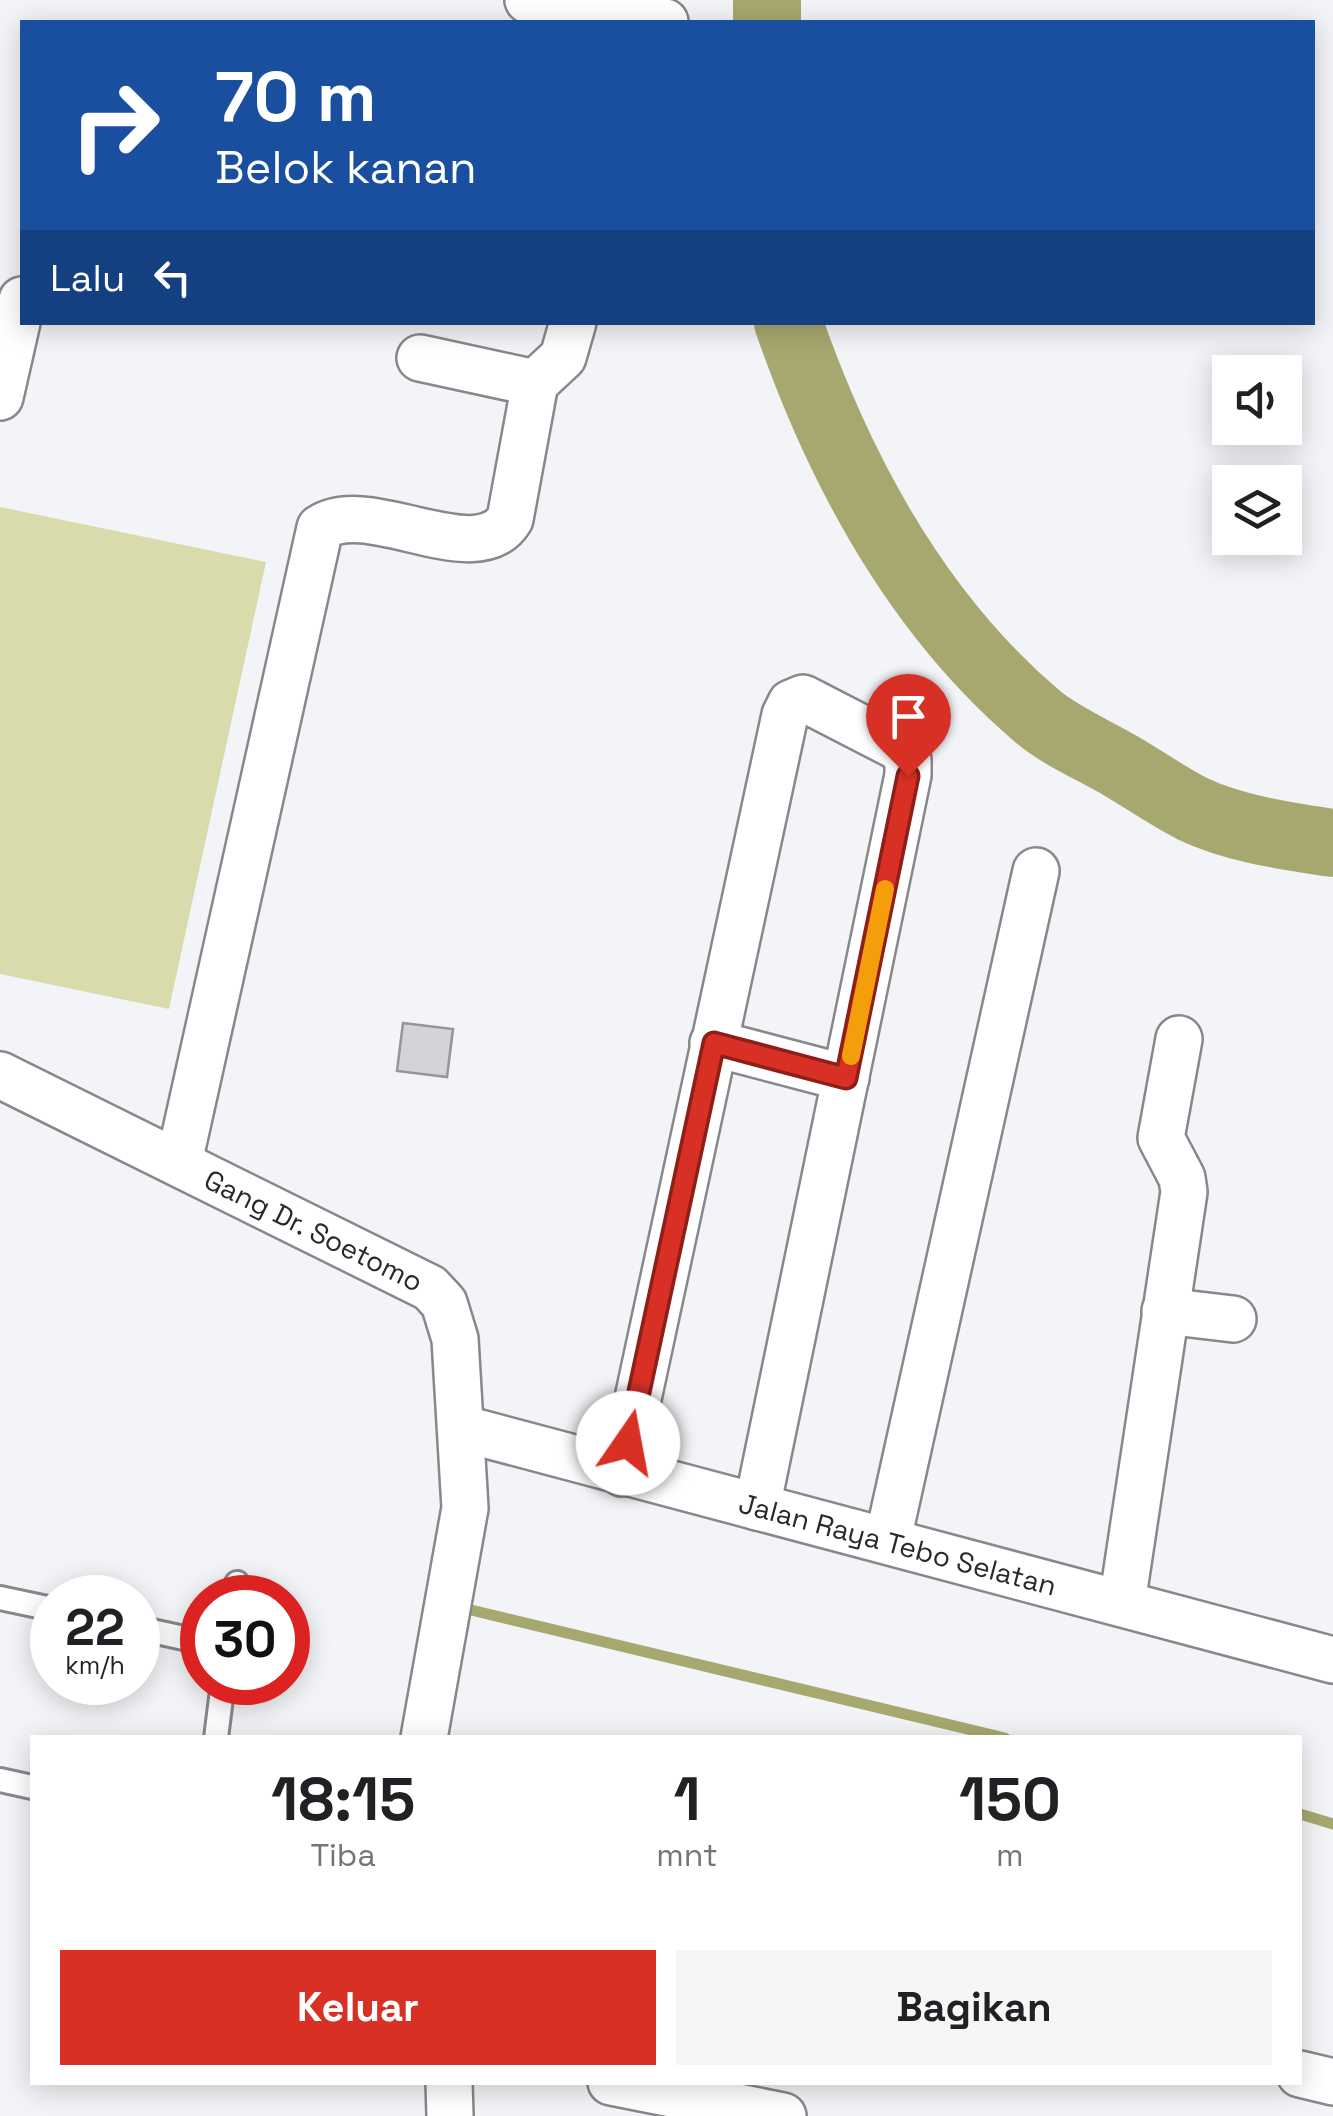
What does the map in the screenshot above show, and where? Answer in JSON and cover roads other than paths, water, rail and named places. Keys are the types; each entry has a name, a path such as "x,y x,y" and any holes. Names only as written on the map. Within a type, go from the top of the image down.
{"street":[{"path":"528,0 653,20"},
{"path":"0,397 20,309"},
{"path":"178,1162 320,528 345,518 492,538 510,519 534,383 563,357 571,325"},
{"path":"420,358 534,383"},
{"path":"622,1474 785,714 792,703 804,698 900,748 908,760 757,1507"},
{"path":"888,1539 1036,871"},
{"path":"1122,1603 1184,1192 1182,1178 1160,1138 1179,1039"},
{"path":"714,1043 846,1078"},
{"name":"Gang Dr. Soetomo","path":"0,1075 430,1288 444,1302 452,1321 465,1508 425,1735"},
{"path":"1165,1311 1233,1318"},
{"name":"Jalan Raya Tebo Selatan","path":"461,1428 622,1474 888,1539 1333,1660"},
{"path":"1302,2074 1333,2082"},
{"path":"449,2085 450,2116"},
{"path":"626,2085 783,2116"}],"lane":[{"path":"0,1598 30,1604"},
{"path":"216,1735 220,1705"},
{"path":"0,1780 30,1787"}],"waterway":[{"path":"767,0 767,20"},
{"path":"789,325 832,431 887,536 919,585 994,676 1056,730 1193,809 1244,827 1333,843"},
{"path":"471,1610 992,1735"},
{"path":"1302,1815 1333,1824"}]}
